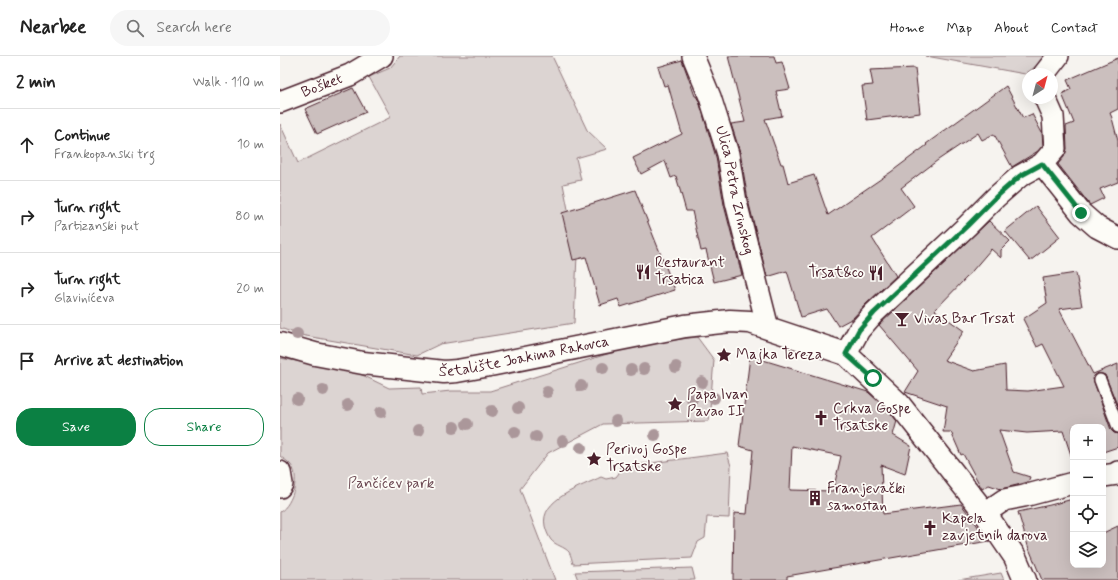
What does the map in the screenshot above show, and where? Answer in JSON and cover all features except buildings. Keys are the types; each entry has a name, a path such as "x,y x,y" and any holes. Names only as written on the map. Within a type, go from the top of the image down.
{"street":[{"name":"Bošket","path":"280,101 350,75 382,56"},
{"name":"Ulica Petra Zrinskog","path":"693,56 710,97 728,154 736,202 768,328"},
{"path":"1049,68 1058,56"},
{"path":"1025,580 1015,557 986,513 899,404 846,354 859,330 874,313 996,197 1020,176 1042,164 1055,149 1053,116 1048,104"},
{"path":"1042,164 1081,213 1097,227 1118,238"},
{"name":"Šetalište Joakima Rakovca","path":"280,344 315,354 363,363 444,372 490,365 699,324 730,321 750,322 846,354"},
{"path":"280,472 282,484 280,487"},
{"path":"986,513 1004,500 1070,484"}],"lane":[{"path":"1100,380 1118,427"}],"green space":[{"path":"400,56 552,56 587,130 607,149 576,158 581,180 563,184 577,255 574,323 440,344 417,355 300,335 280,328 280,124 298,163 391,117 369,77 390,68"},
{"path":"926,56 1050,56 1033,68 1022,68 1022,73"},
{"name":"Pančićev park","path":"697,337 714,360 709,421 603,424 548,453 520,489 555,580 280,580 280,512 289,503 292,496 295,475 289,463 280,456 280,358 356,372 389,388 421,387 422,394 451,391 490,391 643,344"},
{"path":"727,453 731,466 729,518 707,517 705,538 698,542 692,558 573,564 569,552 553,542 548,535 545,526 545,517 549,508 555,501 574,489 601,477 606,479 616,477 619,473 620,467"},
{"path":"692,568 695,580 578,580 575,572"},
{"path":"1001,573 1004,580 958,580"}],"place":[{"name":"Restaurant Trsatica","path":"643,272"},
{"name":"Trsat&co","path":"876,273"},
{"name":"Vivas Bar Trsat","path":"902,319"},
{"name":"Majka Tereza","path":"724,355"},
{"name":"Papa Ivan Pavao II","path":"675,404"},
{"name":"Crkva Gospe Trsatske","path":"821,418"},
{"name":"Perivoj Gospe Trsatske","path":"594,459"},
{"name":"Franjevački samostan","path":"815,498"},
{"name":"Kapela zavjetnih darova","path":"930,528"}],"route":[{"path":"873,378 846,354 859,330 874,313 1020,176 1042,164 1081,213"}]}
